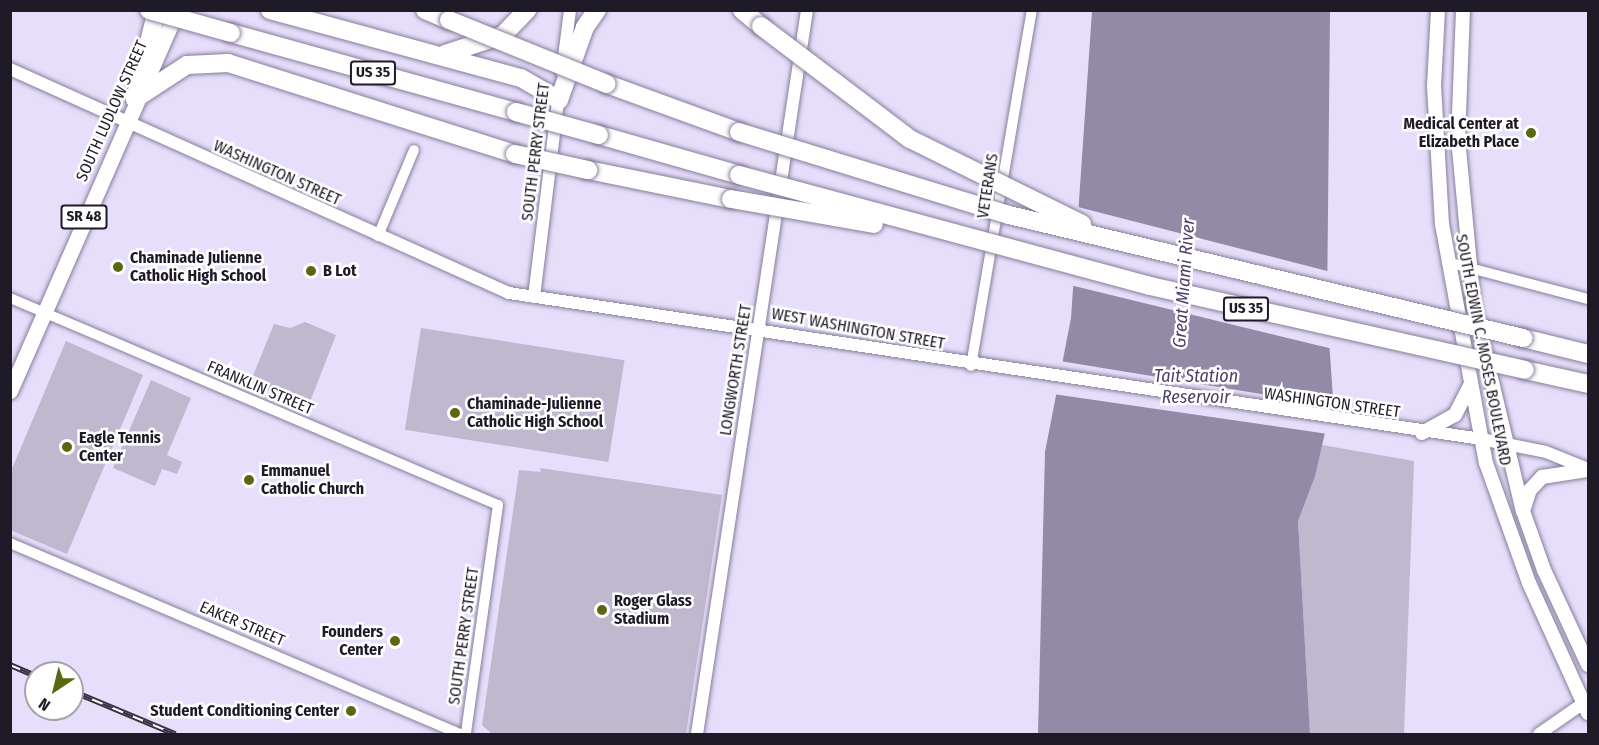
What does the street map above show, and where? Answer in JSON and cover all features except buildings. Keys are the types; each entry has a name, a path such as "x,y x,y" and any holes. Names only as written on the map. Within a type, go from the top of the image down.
{"highway":[{"name":"US 35","path":"149,10 969,240 1588,384"},
{"path":"135,99 157,10"},
{"path":"270,10 528,81 558,100 585,27 597,10"},
{"name":"US 35","path":"425,10 607,84 739,132 912,188 1119,241 1588,354"},
{"path":"440,55 479,47 503,35 527,10"},
{"path":"742,10 840,92 924,148 1119,241"},
{"path":"135,99 188,65 228,63 515,154 731,199 969,240"}],"main road":[{"name":"SOUTH LUDLOW STREET","path":"10,391 135,99 177,10"},
{"name":"SOUTH EDWIN C. MOSES BOULEVARD","path":"1438,10 1434,82 1447,262 1481,438 1529,584 1587,705"},
{"name":"SOUTH EDWIN C. MOSES BOULEVARD","path":"1463,10 1459,83 1468,264 1503,442 1523,511 1544,570 1588,665"},
{"path":"1434,82 1459,83"},
{"path":"1422,433 1455,415 1470,386"},
{"path":"1523,511 1530,490 1542,477 1588,470"}],"street":[{"name":"SOUTH PERRY STREET","path":"534,297 570,10"},
{"name":"LONGWORTH STREET","path":"697,735 807,10"},
{"name":"VETERANS","path":"971,366 1032,10"},
{"name":"WASHINGTON STREET","path":"10,69 378,236 509,293 534,297"},
{"path":"378,236 414,150"},
{"path":"1447,262 1468,264 1588,299"},
{"name":"WEST WASHINGTON STREET","path":"534,297 760,329 997,370"},
{"name":"FRANKLIN STREET","path":"10,298 498,505"},
{"name":"WASHINGTON STREET","path":"997,370 1422,433 1481,438 1503,442 1588,470"},
{"name":"SOUTH PERRY STREET","path":"466,735 498,505"},
{"name":"EAKER STREET","path":"10,543 461,735"},
{"path":"1539,735 1587,705"}],"shaded area":[{"path":"305,322 336,335 308,407 250,383 274,324 290,328"},
{"path":"421,328 624,360 608,462 405,430"},
{"name":"Eagle Tennis Center","path":"66,341 143,375 67,554 10,530 11,471"},
{"path":"151,380 191,398 167,455 182,462 177,474 162,469 155,486 113,468"},
{"path":"1322,445 1414,461 1404,734 1310,734 1298,521"},
{"name":"Roger Glass Stadium","path":"540,468 722,495 686,734 492,734 482,725 519,470 541,472"}],"water":[{"name":"Tait Station Reservoir","path":"1092,11 1330,11 1327,311 1333,398 1315,476 1298,521 1310,734 1038,734 1045,452 1071,318"}],"pier":[{"path":"1074,206 1331,272 1333,349 1070,285"},
{"path":"1060,361 1334,406 1328,434 1053,394"}],"railway":[{"path":"10,665 24,671"},
{"path":"84,696 175,734"}],"place":[{"name":"Medical Center at Elizabeth Place","path":"1531,133"},
{"name":"Chaminade Julienne Catholic High School","path":"118,267"},
{"name":"B Lot","path":"311,271"},
{"name":"Chaminade-Julienne Catholic High School","path":"455,413"},
{"name":"Eagle Tennis Center","path":"67,447"},
{"name":"Emmanuel Catholic Church","path":"249,480"},
{"name":"Roger Glass Stadium","path":"602,610"},
{"name":"Founders Center","path":"395,641"},
{"name":"Student Conditioning Center","path":"351,711"}],"water label":[{"name":"Great Miami River","path":"1184,283"}]}
